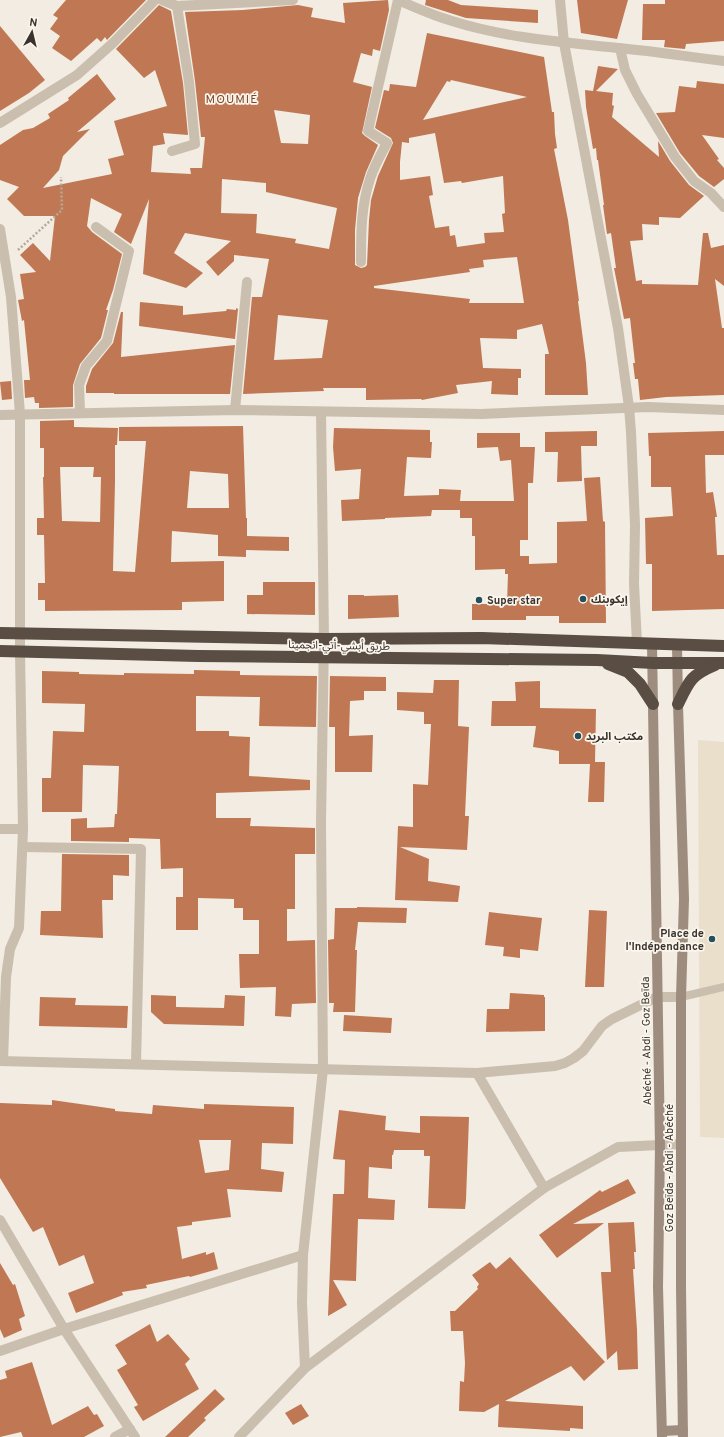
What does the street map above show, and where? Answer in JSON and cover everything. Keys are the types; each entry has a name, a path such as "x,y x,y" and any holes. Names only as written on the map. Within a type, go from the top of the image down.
{"highway":[{"path":"0,633 324,639 482,638 724,646"},
{"name":"طريق أبشي-أتي-انجمينا","path":"0,651 323,658 597,660 653,663 722,663"},
{"path":"597,660 628,672 640,684 653,704"},
{"path":"678,704 689,682 697,674 722,663"}],"main road":[{"name":"Abéché - Abdi - Goz Beïda","path":"652,644 660,1146 658,1287 662,1434"},
{"name":"Goz Beïda - Abdi - Abéché","path":"677,644 684,899 680,997 683,1434"},
{"path":"662,1434 683,1434"}],"street":[{"path":"0,123 77,75 113,43 155,0"},
{"path":"162,0 177,6 293,0"},
{"path":"361,262 361,217 364,198 370,178 387,143 368,131 398,0 451,21 477,28 564,43 620,48 724,61"},
{"path":"560,0 564,43 618,328 629,407 635,525 634,584 637,643"},
{"path":"172,151 195,144 189,82 177,6"},
{"path":"620,48 625,70 636,94 675,156 694,180 712,194 724,207"},
{"path":"80,412 79,385 86,366 107,341 129,251 96,227"},
{"path":"0,229 11,297 20,414 20,652 23,829 19,928 10,950 6,977 1,1061 477,1073 555,1066 574,1058 582,1051 602,1026 612,1019 657,997 680,997"},
{"path":"235,410 247,282"},
{"path":"0,414 235,410 481,414 629,407 724,410"},
{"path":"305,1368 302,1303 303,1255 323,1069 321,822 324,639 322,412"},
{"path":"0,829 23,829"},
{"path":"23,846 141,849 136,1064"},
{"path":"477,1073 544,1188"},
{"path":"239,1437 305,1368 544,1188 618,1147 681,1144"},
{"path":"0,1220 64,1329 132,1433 115,1437"},
{"path":"0,1351 64,1329 303,1255"}],"lane":[{"path":"680,997 724,987"}],"path":[{"path":"6,261 62,210 61,177"}],"shaded area":[{"name":"Place de l'Indépendance","path":"698,740 724,742 724,1138 700,1137"}],"building":[{"path":"66,0 146,0 107,40 105,37 101,42 97,38 71,61 52,48 60,36 50,29 58,18 53,15"},
{"path":"388,0 389,10 380,51 373,49 372,56 361,53 353,82 372,87 362,133 378,145 366,172 358,198 355,230 355,265 361,268 367,265 371,200 378,176 393,143 391,138 375,128 384,90 389,91 390,84 416,87 427,33 544,57 552,112 554,112 557,148 554,149 568,220 579,301 588,395 545,395 545,354 549,354 542,324 517,330 517,339 480,338 483,368 521,369 521,378 518,378 518,395 491,394 492,381 456,385 458,393 422,400 366,400 366,388 323,388 324,391 243,394 252,297 262,297 269,259 234,255 234,261 218,276 206,262 231,241 185,233 174,253 203,273 186,288 143,274 149,199 131,244 114,232 122,214 91,198 87,226 92,232 122,254 113,290 106,310 108,310 101,338 80,364 73,385 73,407 39,408 39,403 35,403 34,397 25,398 24,380 30,380 24,320 22,321 18,300 24,299 20,274 36,272 20,255 33,243 50,261 55,216 24,216 7,199 19,187 0,180 0,145 23,130 33,128 50,118 48,114 69,100 68,98 97,74 116,99 77,132 90,129 63,156 59,170 43,188 112,174 108,159 124,155 114,121 167,106 155,70 144,78 116,49 159,5 171,11 183,83 188,135 163,133 165,144 153,146 151,172 191,174 190,168 202,168 205,137 201,137 185,12 243,10 298,5 313,8 311,17 345,23 343,3","holes":["451,80 527,97 423,120 447,81 450,82","274,110 310,115 308,144 281,143","435,133 444,183 461,181 462,183 503,176 505,213 502,214 504,232 484,233 485,243 457,247 455,235 450,236 449,226 435,228 429,196 433,195 430,176 400,180 402,142 409,143 409,138","222,179 266,183 266,192 337,208 329,249 295,243 296,239 256,233 257,214 221,213","517,257 524,303 469,303 470,299 374,288 374,286 470,272 469,269 484,267 483,260","278,315 328,320 322,358 274,360"]},
{"path":"426,0 448,0 461,5 538,10 538,23 466,18 425,5"},
{"path":"577,0 628,0 617,39 581,33"},
{"path":"665,0 724,0 724,41 686,44 685,49 664,47 665,40 642,40 643,4 665,4"},
{"path":"0,26 45,80 29,93 0,111"},
{"path":"598,66 618,69 596,91 613,93 612,105 614,106 612,117 659,157 658,141 670,161 689,185 704,196 680,218 659,217 659,225 642,224 643,240 630,241 636,281 642,280 642,284 698,285 703,233 708,233 711,248 724,245 724,286 715,279 722,328 724,328 724,395 666,397 640,400 638,379 635,379 633,363 635,363 630,318 624,319 614,268 616,268 611,233 607,234 596,148 593,149 586,107 585,90 593,91"},
{"path":"697,81 724,84 724,138 702,135 719,159 717,160 724,168 724,179 714,187 699,176 680,153 656,113 675,112 679,86 696,88"},
{"path":"140,302 183,306 183,315 226,311 227,309 236,310 236,308 238,309 235,339 139,326"},
{"path":"121,312 123,312 121,357 235,345 230,394 86,393 86,386 92,369 113,343"},
{"path":"11,381 12,399 2,400 0,382"},
{"path":"74,420 74,427 118,428 117,445 115,445 113,571 135,572 146,441 119,441 119,427 243,426 247,536 289,537 289,551 246,550 246,557 218,556 218,535 172,531 171,562 224,561 224,601 182,602 182,610 45,611 45,600 38,600 38,583 45,583 44,535 37,535 37,518 44,518 44,448 40,448 40,421","holes":["60,467 94,467 93,477 101,477 100,522 62,521","190,471 228,474 229,508 187,508"]},
{"path":"334,428 430,430 430,442 432,442 431,458 407,457 404,496 439,495 439,489 461,490 460,501 514,501 511,460 500,461 498,447 477,448 477,433 520,433 520,447 535,447 533,483 528,483 528,540 520,540 520,556 529,556 529,564 557,563 557,522 587,521 584,478 600,477 603,521 605,522 606,623 559,623 559,616 526,616 526,620 472,620 472,604 507,604 508,574 505,574 505,569 475,570 475,536 472,536 472,518 460,518 460,510 432,510 431,516 342,521 341,500 359,499 361,469 335,471 333,447"},
{"path":"597,431 597,446 581,446 582,481 557,482 558,452 545,452 545,432"},
{"path":"724,431 724,455 705,455 706,493 713,492 717,517 715,517 717,555 724,555 724,609 652,611 652,564 646,564 645,518 673,516 671,487 651,487 651,456 649,456 648,433"},
{"path":"263,582 315,582 315,615 247,614 247,595 263,595"},
{"path":"348,595 398,595 399,617 348,619"},
{"path":"194,670 240,671 240,675 317,676 316,727 259,726 260,697 196,696 196,731 229,731 229,736 250,737 249,776 310,780 310,790 216,793 216,818 251,818 250,826 315,828 315,854 295,854 295,909 287,909 287,941 315,940 316,1003 292,1004 291,1017 275,1016 276,987 240,988 239,954 259,954 259,920 243,920 243,908 234,908 234,899 198,898 198,930 176,930 176,897 183,897 183,868 161,869 160,839 129,838 129,842 71,841 71,819 87,818 87,828 114,827 115,814 117,814 119,766 83,765 82,812 42,812 42,778 51,778 53,731 84,732 85,704 42,703 42,671 124,675 124,673 194,674"},
{"path":"330,676 386,677 386,691 364,691 364,700 350,701 349,736 373,735 372,772 335,772 335,727 329,727"},
{"path":"434,680 459,680 458,726 469,727 465,816 469,816 467,850 400,847 429,859 428,881 460,886 458,902 395,900 398,826 413,827 413,784 428,785 431,724 424,724 424,712 397,710 397,692 433,693"},
{"path":"540,681 540,708 596,709 595,762 605,762 604,802 588,802 590,764 559,764 559,751 533,747 536,726 491,726 492,701 516,701 515,682"},
{"path":"62,854 129,855 129,876 113,875 113,900 102,900 103,938 40,935 41,911 61,911"},
{"path":"335,908 407,908 406,923 358,922 355,950 357,950 355,1012 333,1012 334,1003 329,1003 328,940 334,939"},
{"path":"589,910 607,911 604,987 585,987"},
{"path":"489,912 542,918 538,951 520,949 520,958 503,956 504,947 485,945"},
{"path":"510,993 544,995 545,1031 486,1032 487,1009 509,1009"},
{"path":"151,995 176,996 176,1007 224,1008 225,995 245,996 244,1026 164,1024 151,1012"},
{"path":"40,997 76,998 75,1005 128,1006 127,1028 39,1026"},
{"path":"344,1015 392,1018 391,1033 343,1031"},
{"path":"52,1100 115,1109 115,1111 152,1114 153,1105 204,1109 204,1104 294,1107 293,1144 262,1143 261,1169 284,1172 282,1192 227,1189 231,1217 192,1222 192,1225 177,1227 182,1259 206,1252 206,1255 214,1252 218,1269 190,1277 146,1285 147,1288 122,1292 123,1295 76,1313 68,1293 94,1283 84,1255 59,1266 43,1227 33,1232 0,1178 0,1103 52,1105","holes":["199,1140 231,1140 229,1170 205,1173"]},
{"path":"339,1110 386,1116 385,1130 420,1133 420,1116 469,1117 466,1200 465,1209 428,1208 430,1156 424,1156 424,1150 394,1150 392,1155 392,1169 369,1167 368,1198 395,1200 394,1220 358,1219 356,1281 333,1280 347,1305 328,1316 333,1194 344,1194 345,1160 333,1159"},
{"path":"628,1179 636,1193 573,1224 604,1223 557,1258 539,1235 600,1190 602,1192"},
{"path":"634,1222 636,1252 634,1252 635,1269 633,1269 638,1369 618,1370 617,1351 607,1360 601,1272 611,1272 608,1223"},
{"path":"510,1257 605,1362 584,1381 571,1366 505,1401 583,1406 583,1429 570,1428 570,1431 498,1427 499,1404 484,1412 459,1411 460,1381 464,1382 465,1363 463,1331 451,1331 450,1311 455,1311 478,1289 477,1287 479,1284 472,1275 490,1262 496,1269"},
{"path":"0,1263 13,1285 15,1284 25,1316 19,1319 22,1330 4,1338 0,1329"},
{"path":"150,1324 157,1342 168,1334 190,1359 185,1364 199,1389 143,1421 134,1407 138,1405 117,1370 127,1364 115,1345"},
{"path":"32,1362 52,1425 88,1406 94,1415 97,1414 104,1426 84,1437 23,1437 21,1432 0,1437 0,1380 7,1378 5,1371"},
{"path":"215,1389 225,1399 204,1418 206,1420 188,1437 165,1437"},
{"path":"301,1404 309,1416 293,1425 285,1413"}],"place":[{"name":"إيكوبنك","path":"583,599"},
{"name":"Super star","path":"479,600"},
{"name":"مكتب البريد","path":"578,736"},
{"name":"Place de l'Indépendance","path":"712,939"}],"district":[{"name":"MOUMIÉ","path":"232,99"}]}
